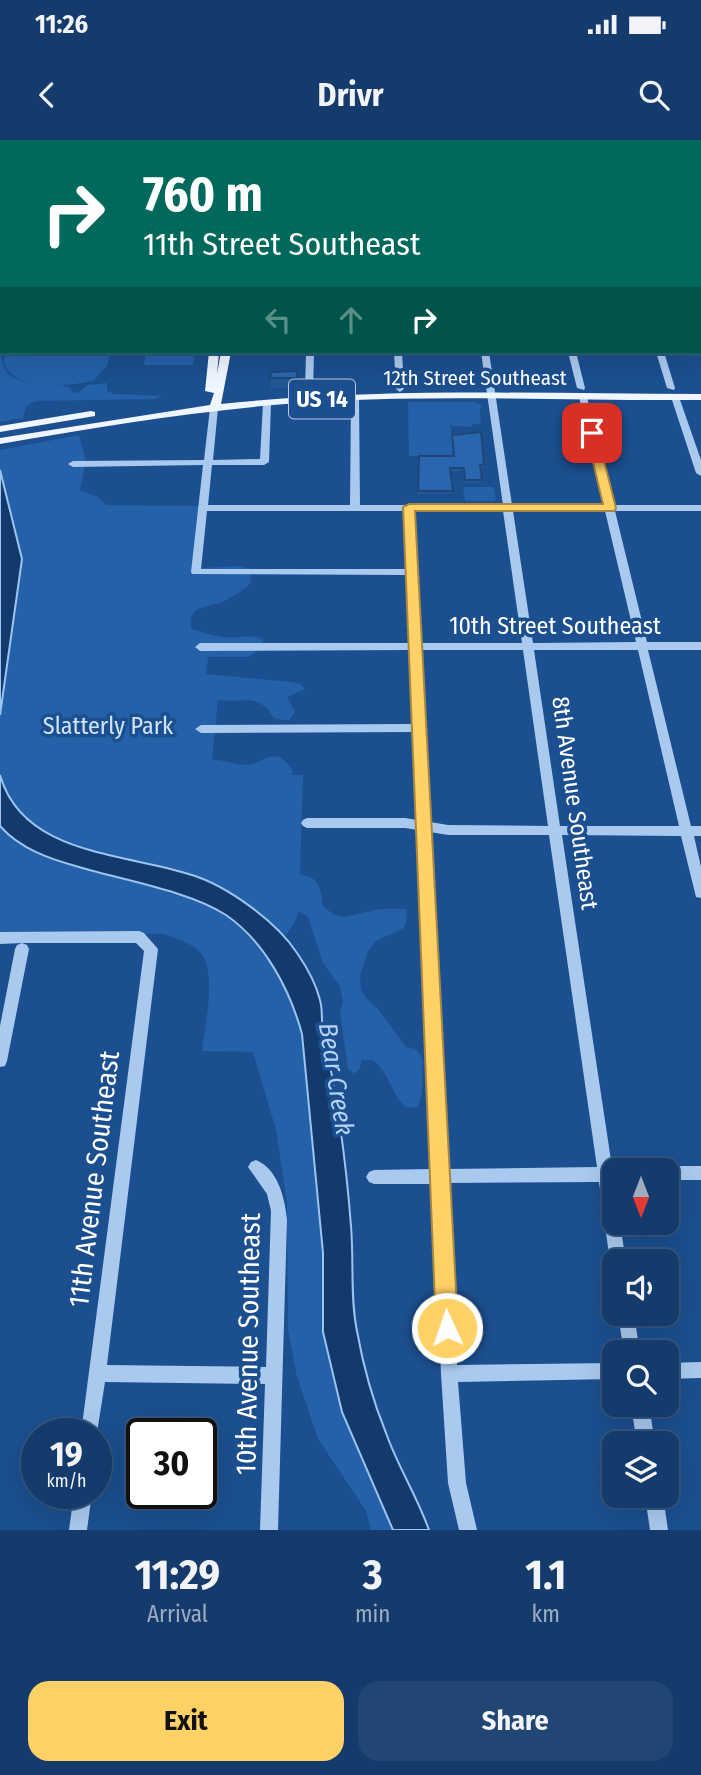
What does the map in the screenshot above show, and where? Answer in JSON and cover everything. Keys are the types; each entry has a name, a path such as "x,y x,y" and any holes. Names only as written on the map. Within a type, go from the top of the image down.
{"main road":[{"path":"214,354 214,403"},
{"path":"214,403 226,354"},
{"name":"12th Street Southeast","path":"4,434 76,427 214,403 309,392 400,389 491,393"},
{"path":"673,393 701,390"},
{"name":"12th Street Southeast","path":"582,392 624,397 673,393"},
{"name":"12th Street Southeast","path":"214,403 491,393 673,393 701,397"}],"street":[{"path":"309,392 310,354"},
{"path":"398,354 400,389"},
{"name":"8th Avenue Southeast","path":"485,354 554,830 606,1158"},
{"path":"572,354 701,893"},
{"path":"661,354 701,473"},
{"path":"355,397 355,507"},
{"path":"214,403 210,462 196,572 412,572"},
{"path":"73,464 264,462 267,403"},
{"path":"409,507 449,1374 457,1483 468,1530"},
{"path":"204,508 701,508"},
{"name":"10th Street Southeast","path":"200,647 701,646"},
{"path":"201,729 419,728"},
{"path":"307,823 405,823 448,830 701,831"},
{"name":"11th Avenue Southeast","path":"0,938 139,937 151,949 92,1418"},
{"path":"0,1061 22,949"},
{"name":"10th Avenue Southeast","path":"256,1167 272,1185 278,1200 269,1530"},
{"path":"679,1173 701,1172"},
{"path":"374,1177 602,1174"},
{"path":"679,1371 701,1370"},
{"path":"449,1374 602,1371"},
{"path":"98,1373 273,1376"},
{"path":"656,1508 659,1530"},
{"path":"78,1530 81,1509"}],"green space":[{"path":"0,354 6,372 27,382 65,386 78,393 88,385 107,383 107,391 114,394 161,396 154,399 36,401 26,406 23,418 0,422"},
{"path":"6,354 110,354 107,366 93,381 70,384 30,383 10,372 4,362"},
{"path":"146,354 195,354 193,365 144,365"},
{"path":"408,402 475,402 483,406 480,409 481,424 472,424 473,427 452,426 450,421 454,456 409,456"},
{"name":"Slatterly Park","path":"79,435 86,462 80,490 98,497 106,505 205,506 201,568 238,566 250,569 251,583 226,600 195,611 191,628 220,636 258,637 263,639 263,646 249,657 208,657 206,674 292,682 305,689 287,697 295,712 289,721 274,718 262,705 250,700 218,700 212,760 245,765 274,756 286,762 293,771 291,775 303,775 300,875 316,881 323,906 334,915 344,917 380,909 406,909 404,928 376,941 368,951 360,976 361,990 367,999 378,1009 406,1047 416,1049 423,1059 422,1092 418,1107 411,1108 405,1107 398,1099 383,1071 373,1060 362,1060 355,1074 348,1069 340,1013 343,1001 340,987 323,963 308,917 299,911 284,938 233,921 276,973 291,1002 302,1034 323,1253 323,1332 342,1412 393,1530 371,1530 366,1511 318,1439 297,1377 288,1330 287,1203 276,1130 253,1052 202,1051 209,989 207,965 203,956 191,945 164,934 0,933 0,450"},
{"path":"463,487 494,487 496,501 465,501"}],"shaded area":[{"path":"0,470 22,559 0,715"},
{"path":"0,775 12,802 30,822 53,836 80,847 192,875 220,887 250,906 277,929 307,969 321,1004 323,1032 340,1128 351,1226 354,1305 362,1357 381,1421 429,1530 393,1530 342,1412 323,1332 323,1253 302,1034 291,1001 274,968 240,926 211,907 175,893 57,860 17,841 0,826"}],"building":[{"path":"297,371 297,378 270,378 271,372"},
{"path":"481,432 484,465 480,465 482,480 465,480 464,468 450,468 453,491 418,491 419,456 454,456 452,435"}],"route":[{"path":"447,1328 409,507 610,508 592,433"}],"water label":[{"name":"Bear Creek","path":"336,1079"}]}
